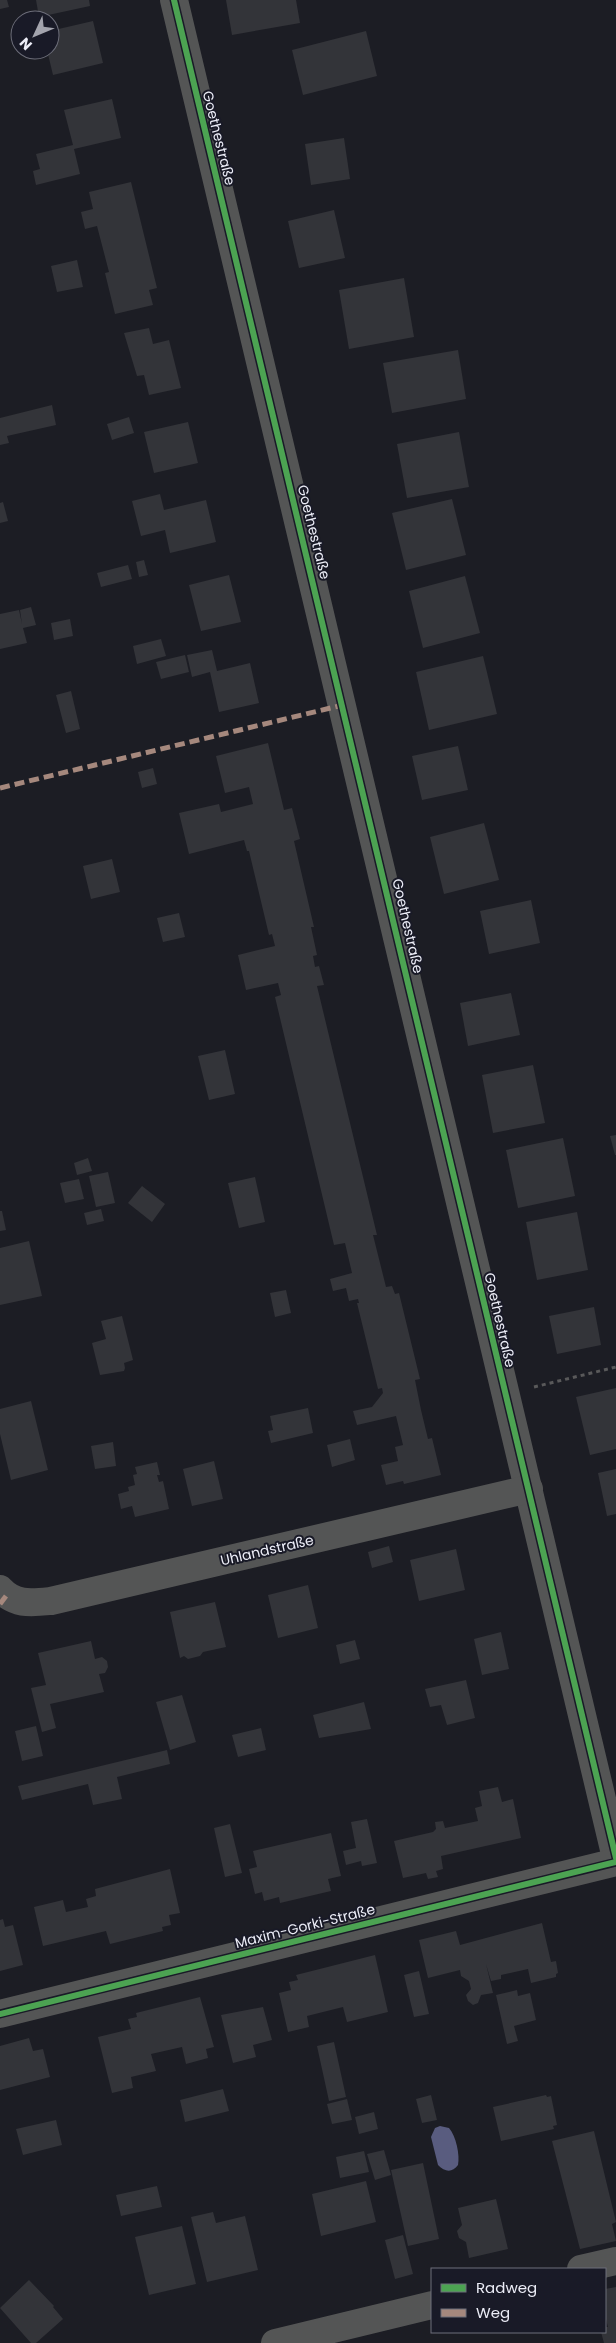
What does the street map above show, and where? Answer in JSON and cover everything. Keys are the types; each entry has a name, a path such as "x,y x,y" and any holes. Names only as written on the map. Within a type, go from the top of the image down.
{"street":[{"name":"Goethestraße","path":"174,0 616,1858"},
{"name":"Uhlandstraße","path":"3,1592 22,1604 50,1601 529,1489"},
{"name":"Maxim-Gorki-Straße","path":"0,2014 616,1862"},
{"path":"585,2268 616,2261"},
{"path":"275,2343 431,2305"}],"path":[{"path":"505,1393 616,1367"}],"water":[{"path":"440,2126 449,2128 457,2146 458,2165 451,2170 443,2169 438,2165 431,2137 435,2128"}],"building":[{"path":"0,0 7,0 9,7 0,9"},
{"path":"36,0 89,0 90,6 60,12 60,10 38,10"},
{"path":"226,0 296,0 300,23 232,35"},
{"path":"93,21 103,63 53,75 49,60 60,60 60,29"},
{"path":"366,31 377,76 303,95 292,50"},
{"path":"112,99 121,138 74,149 80,174 36,185 33,171 40,169 36,154 73,145 64,110"},
{"path":"344,138 350,179 311,185 305,144"},
{"path":"131,182 157,288 149,290 153,305 115,314 105,273 109,272 97,226 85,229 81,212 93,209 89,192"},
{"path":"334,210 345,258 299,268 288,221"},
{"path":"77,260 83,287 57,292 51,266"},
{"path":"404,278 414,337 349,349 339,290"},
{"path":"149,328 153,344 169,340 181,388 149,395 144,375 137,376 124,333"},
{"path":"458,350 466,399 392,413 383,363"},
{"path":"52,405 56,425 7,436 9,443 0,445 0,418"},
{"path":"129,417 134,433 112,440 107,424"},
{"path":"188,422 198,463 154,473 144,432"},
{"path":"459,432 469,487 407,498 397,444"},
{"path":"160,494 164,510 206,500 216,542 170,553 165,530 141,536 132,501"},
{"path":"452,499 466,555 406,570 392,513"},
{"path":"3,502 8,521 0,523 0,503"},
{"path":"144,560 148,575 139,577 136,562"},
{"path":"128,565 132,579 101,587 97,573"},
{"path":"229,575 241,622 201,631 189,585"},
{"path":"465,576 480,633 423,648 409,591"},
{"path":"31,607 36,625 23,628 27,643 0,649 0,614 19,610 22,624 20,610"},
{"path":"70,619 73,636 54,640 51,623"},
{"path":"161,639 166,656 137,664 133,646"},
{"path":"212,650 217,671 250,663 259,703 219,712 210,672 192,677 187,655"},
{"path":"185,655 189,672 161,679 156,662"},
{"path":"483,656 497,714 429,730 416,672"},
{"path":"71,691 80,729 66,733 56,695"},
{"path":"268,743 284,810 292,808 300,839 294,841 314,927 311,927 317,955 313,956 315,967 319,966 324,985 317,986 377,1235 373,1235 386,1287 392,1286 395,1294 399,1293 420,1379 415,1380 421,1410 428,1439 432,1438 441,1475 404,1484 403,1481 386,1485 381,1465 398,1461 395,1447 403,1445 396,1416 357,1425 353,1411 372,1407 383,1393 382,1388 378,1389 357,1303 359,1303 358,1299 349,1301 346,1288 333,1291 330,1279 352,1273 345,1243 334,1245 275,997 281,995 278,983 246,990 238,955 275,946 272,934 269,935 249,851 247,851 244,840 189,854 179,813 219,804 221,812 253,804 249,787 225,793 216,756"},
{"path":"458,746 468,790 422,800 412,756"},
{"path":"153,768 157,784 142,788 138,772"},
{"path":"484,823 499,880 444,894 430,837"},
{"path":"112,859 120,892 91,899 83,866"},
{"path":"531,900 540,943 489,954 480,911"},
{"path":"179,913 185,937 163,942 157,918"},
{"path":"511,993 520,1035 468,1046 460,1003"},
{"path":"225,1050 235,1094 209,1100 198,1056"},
{"path":"533,1065 545,1123 493,1133 482,1075"},
{"path":"616,1135 616,1155 615,1155 610,1136"},
{"path":"563,1138 575,1196 518,1208 506,1150"},
{"path":"88,1158 92,1171 77,1175 74,1163"},
{"path":"108,1172 115,1203 96,1207 89,1176"},
{"path":"255,1177 265,1222 239,1228 228,1183"},
{"path":"79,1179 84,1199 65,1203 60,1183"},
{"path":"142,1186 165,1204 152,1222 128,1203"},
{"path":"101,1209 104,1221 87,1225 84,1213"},
{"path":"0,1211 2,1211 6,1230 0,1231"},
{"path":"577,1212 588,1270 537,1280 526,1222"},
{"path":"29,1241 42,1296 0,1305 0,1248"},
{"path":"286,1290 291,1313 275,1317 270,1293"},
{"path":"594,1307 601,1345 557,1354 549,1316"},
{"path":"122,1316 133,1360 124,1363 124,1371 100,1375 92,1343 106,1339 101,1321"},
{"path":"616,1388 616,1449 590,1455 576,1397"},
{"path":"31,1401 48,1470 11,1480 0,1434 0,1409"},
{"path":"308,1408 313,1433 271,1443 268,1431 273,1430 270,1416"},
{"path":"350,1439 355,1460 332,1467 327,1445"},
{"path":"113,1442 116,1466 95,1469 91,1446"},
{"path":"214,1461 223,1499 192,1506 183,1469"},
{"path":"157,1462 160,1475 157,1475 159,1482 163,1481 169,1509 135,1517 132,1506 121,1509 118,1494 129,1491 128,1487 135,1485 133,1475 137,1474 135,1467"},
{"path":"616,1469 616,1514 607,1516 598,1473"},
{"path":"389,1546 393,1562 372,1568 368,1552"},
{"path":"456,1549 465,1590 419,1601 410,1560"},
{"path":"308,1585 318,1628 278,1638 268,1595"},
{"path":"215,1602 226,1647 203,1652 200,1656 188,1659 184,1656 180,1658 170,1612"},
{"path":"501,1632 509,1669 482,1675 474,1639"},
{"path":"355,1640 360,1659 340,1664 336,1645"},
{"path":"91,1641 95,1659 102,1657 107,1661 108,1667 105,1673 99,1674 104,1692 50,1704 56,1728 42,1732 31,1688 46,1685 38,1653"},
{"path":"466,1680 475,1718 447,1725 441,1705 430,1707 425,1689"},
{"path":"182,1695 196,1742 170,1750 156,1702"},
{"path":"364,1702 371,1729 319,1738 313,1715"},
{"path":"36,1726 43,1756 22,1761 15,1731"},
{"path":"261,1728 266,1750 238,1757 232,1735"},
{"path":"167,1750 170,1764 117,1777 122,1799 93,1805 88,1784 22,1800 18,1786"},
{"path":"498,1787 502,1802 513,1799 521,1838 441,1856 443,1869 436,1871 438,1877 428,1879 426,1873 403,1878 394,1841 433,1832 436,1829 435,1822 443,1821 445,1828 478,1821 475,1808 482,1806 479,1791"},
{"path":"367,1819 377,1863 362,1866 361,1861 346,1865 343,1851 356,1848 351,1822"},
{"path":"230,1824 242,1873 225,1877 214,1828"},
{"path":"331,1833 341,1876 328,1879 331,1891 280,1903 279,1897 264,1901 262,1892 255,1894 249,1869 257,1867 253,1851"},
{"path":"170,1869 180,1913 169,1915 171,1925 162,1927 163,1931 110,1944 106,1931 43,1946 34,1907 63,1900 66,1912 88,1907 86,1899 96,1896 95,1889"},
{"path":"3,1919 5,1927 13,1925 23,1965 0,1971 0,1920"},
{"path":"542,1923 551,1962 556,1961 558,1973 556,1977 531,1983 528,1969 501,1975 501,1979 491,1981 486,1964 493,1993 481,1995 478,2003 473,2005 468,2001 466,1995 471,1989 469,1981 461,1976 460,1970 428,1978 419,1940 456,1931 460,1945"},
{"path":"375,1955 388,2012 347,2022 343,2007 307,2016 309,2027 288,2032 279,1993 291,1990 289,1982 298,1980 296,1975"},
{"path":"419,1971 429,2014 414,2017 404,1975"},
{"path":"517,1990 518,1996 530,1993 536,2020 514,2026 518,2041 507,2044 496,1995"},
{"path":"200,1997 214,2047 206,2049 208,2058 186,2064 182,2047 151,2054 156,2071 131,2077 133,2088 112,2093 98,2037 131,2029 128,2019 137,2017 136,2013"},
{"path":"263,2007 272,2040 253,2045 256,2057 233,2063 221,2015"},
{"path":"29,2038 33,2051 43,2049 50,2077 0,2090 0,2046"},
{"path":"334,2042 346,2097 329,2101 317,2046"},
{"path":"223,2089 229,2111 185,2122 180,2100"},
{"path":"431,2095 437,2120 422,2123 416,2099"},
{"path":"546,2095 547,2097 551,2096 557,2125 553,2126 554,2129 501,2141 493,2107"},
{"path":"347,2099 352,2120 332,2124 327,2104"},
{"path":"374,2112 378,2129 359,2134 355,2117"},
{"path":"56,2120 62,2145 23,2155 16,2129"},
{"path":"594,2131 616,2222 612,2224 616,2241 580,2249 552,2141"},
{"path":"384,2150 391,2175 375,2180 367,2154"},
{"path":"364,2151 369,2172 340,2178 336,2157"},
{"path":"423,2163 439,2239 408,2246 391,2170"},
{"path":"366,2181 376,2222 321,2236 312,2194"},
{"path":"157,2186 162,2207 121,2216 116,2195"},
{"path":"496,2199 508,2249 469,2258 466,2242 459,2238 457,2231 462,2225 458,2208"},
{"path":"213,2212 216,2223 245,2216 258,2270 207,2282 191,2217"},
{"path":"182,2226 196,2284 149,2295 135,2237"},
{"path":"403,2235 413,2274 395,2279 385,2240"},
{"path":"29,2280 54,2306 63,2319 36,2343 31,2343 0,2308"},
{"path":"616,2287 616,2343 604,2343 601,2333 606,2333 606,2327 608,2327 606,2319 606,2289"}],"marked path":[{"path":"0,788 343,705"},
{"path":"0,1604 6,1596"}],"cycle path":[{"path":"174,0 616,1858"},
{"path":"0,2014 616,1862"}]}
